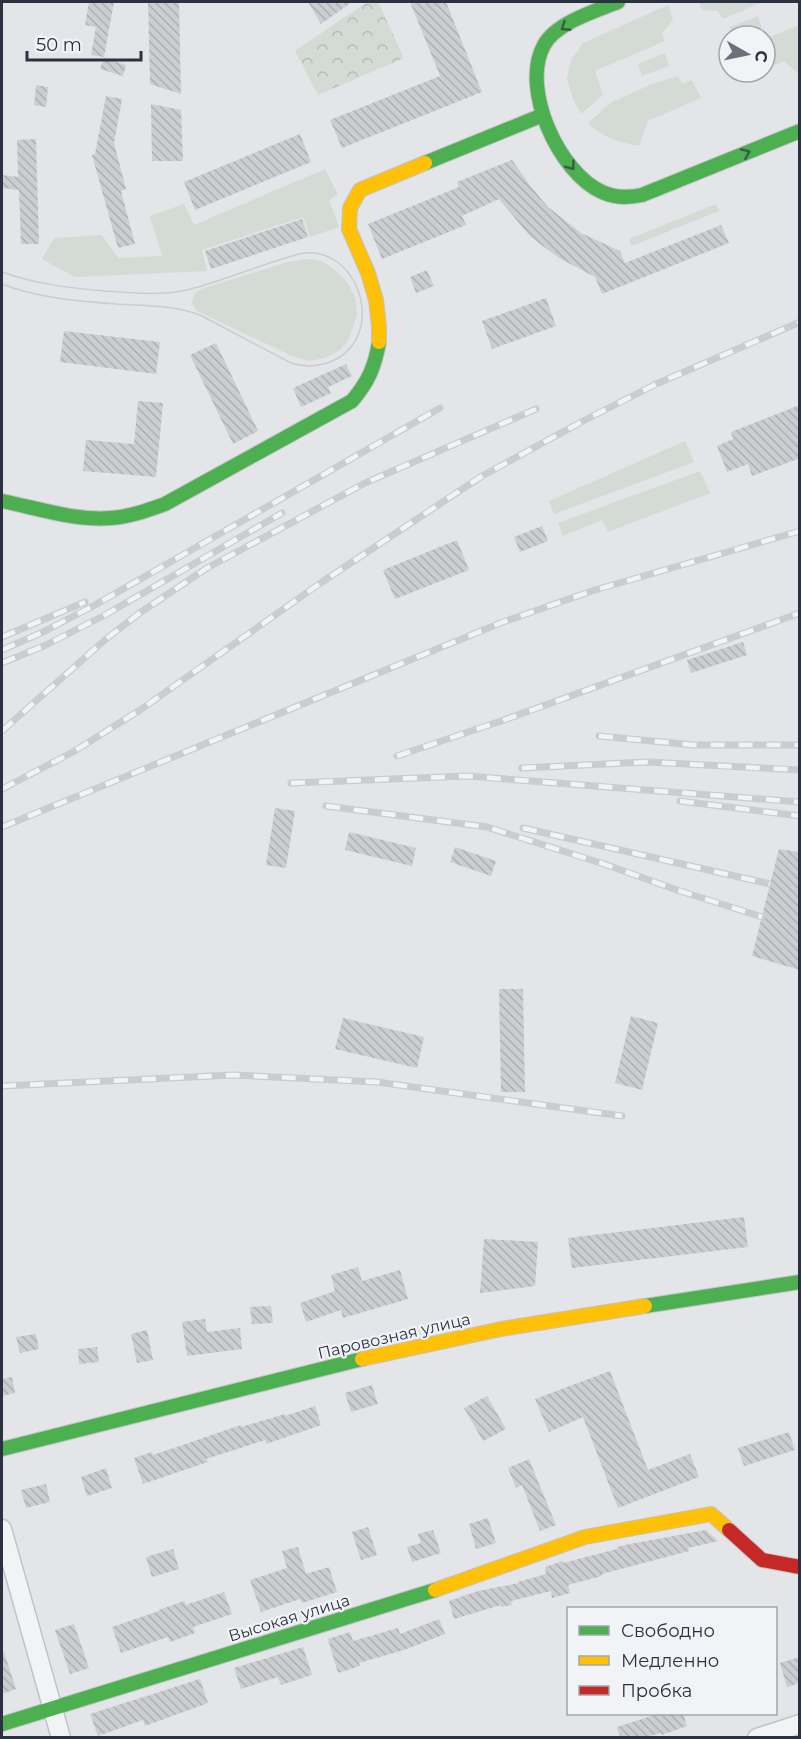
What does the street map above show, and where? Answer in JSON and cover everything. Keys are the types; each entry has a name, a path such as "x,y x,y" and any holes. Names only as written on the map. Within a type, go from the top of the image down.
{"street":[{"path":"618,2 582,16 559,30 544,45 537,65 537,81 543,115 571,168 583,180 609,195 624,198 636,197 649,194 800,131"},
{"path":"2,501 92,517 110,518 146,511 165,504 352,400 364,387 371,371 378,350 379,327 374,288 349,229 349,208 360,190 543,115"},
{"name":"Паровозная улица","path":"2,1449 319,1369 454,1338 800,1282"},
{"name":"Высокая улица","path":"2,1724 432,1591 585,1537 711,1514 762,1560 800,1567"},
{"path":"2,1529 61,1737"},
{"path":"757,1737 800,1724"}],"green space":[{"path":"367,2 378,2 404,58 318,95 295,51"},
{"path":"699,2 763,2 723,19 718,11 702,10"},
{"path":"668,5 673,20 662,33 665,41 595,71 603,95 581,114 573,99 567,79 571,60 583,43"},
{"path":"758,16 761,24 738,24"},
{"path":"799,25 799,74 784,61 777,64 777,34"},
{"path":"665,53 669,66 642,76 638,64"},
{"path":"678,76 682,84 692,80 701,98 648,121 639,146 612,139 588,123 610,103 652,84"},
{"path":"325,169 338,195 329,200 339,227 310,237 303,217 202,250 207,271 75,277 42,259 54,238 102,235 118,258 162,256 150,216 184,204 194,225"},
{"path":"716,204 719,211 632,246 629,239"},
{"path":"308,259 321,261 333,268 347,282 355,297 357,315 348,341 340,350 325,358 309,361 292,356 197,311 192,304 194,294 201,289 288,262"},
{"path":"685,441 694,462 554,514 549,501"},
{"path":"700,471 710,493 608,532 602,520 563,536 558,523"}],"building":[{"path":"89,2 114,2 104,57 91,55 96,27 85,25"},
{"path":"148,2 179,2 181,94 150,84"},
{"path":"308,2 352,2 321,24"},
{"path":"410,2 446,2 482,92 342,148 330,120 440,76"},
{"path":"104,58 126,65 123,76 100,69"},
{"path":"36,85 48,87 46,107 34,105"},
{"path":"106,96 122,99 114,143 126,189 121,191 135,244 118,248 92,155 95,154"},
{"path":"151,104 181,110 183,161 152,161"},
{"path":"300,134 311,162 195,210 184,182"},
{"path":"36,139 39,244 21,244 19,190 2,188 2,175 18,177 17,140"},
{"path":"512,160 548,207 581,233 620,251 625,263 721,225 729,243 602,294 595,277 561,259 529,235 499,199 462,216 466,225 382,259 368,224 459,187 457,182"},
{"path":"302,219 308,237 211,269 205,251"},
{"path":"427,270 434,286 416,293 410,277"},
{"path":"546,298 556,326 492,349 482,321"},
{"path":"64,331 160,342 156,374 60,362"},
{"path":"216,343 258,431 233,444 190,355"},
{"path":"346,364 352,376 328,387 331,393 301,407 293,388"},
{"path":"138,401 163,403 156,477 83,471 86,440 134,444"},
{"path":"800,405 800,458 752,476 748,464 727,472 717,446 733,439 731,432"},
{"path":"542,526 548,541 520,552 514,537"},
{"path":"457,540 469,570 395,599 383,570"},
{"path":"743,642 747,655 691,673 687,660"},
{"path":"275,808 295,811 286,868 266,865"},
{"path":"349,832 416,848 412,866 345,850"},
{"path":"455,847 496,861 491,876 450,862"},
{"path":"779,849 800,852 800,970 752,956"},
{"path":"499,989 523,989 525,1092 501,1092"},
{"path":"631,1016 658,1023 642,1090 615,1083"},
{"path":"343,1018 424,1037 417,1068 335,1049"},
{"path":"744,1217 748,1247 572,1268 568,1238"},
{"path":"484,1239 538,1242 535,1286 480,1293"},
{"path":"358,1267 362,1281 400,1270 408,1299 343,1318 341,1310 306,1322 300,1303 335,1291 331,1275"},
{"path":"271,1306 273,1323 252,1324 250,1307"},
{"path":"205,1319 207,1332 240,1328 242,1349 187,1356 182,1322"},
{"path":"147,1330 153,1360 137,1363 131,1334"},
{"path":"36,1334 39,1349 20,1353 16,1337"},
{"path":"97,1347 99,1362 79,1364 78,1349"},
{"path":"610,1371 648,1470 690,1454 699,1477 618,1508 583,1417 549,1432 535,1399"},
{"path":"12,1377 15,1393 2,1396 2,1379"},
{"path":"372,1385 378,1404 351,1412 345,1393"},
{"path":"487,1396 506,1429 483,1441 464,1408"},
{"path":"315,1406 321,1425 266,1444 265,1440 206,1459 208,1462 143,1484 134,1458 152,1452 153,1455 241,1425 241,1427 285,1414 285,1416"},
{"path":"789,1432 795,1450 744,1466 738,1448"},
{"path":"529,1459 556,1525 540,1531 522,1485 516,1488 508,1468"},
{"path":"106,1468 112,1488 87,1496 81,1477"},
{"path":"46,1484 50,1502 26,1508 21,1490"},
{"path":"488,1518 496,1543 476,1549 469,1524"},
{"path":"368,1527 377,1555 361,1560 352,1532"},
{"path":"433,1530 441,1553 412,1562 407,1547 421,1543 418,1534"},
{"path":"706,1530 718,1541 568,1585 570,1593 552,1598 551,1591 511,1601 512,1605 501,1607 501,1605 454,1619 449,1601 478,1591 519,1583 546,1574 545,1567 630,1544"},
{"path":"298,1547 306,1574 329,1567 337,1592 302,1603 300,1599 261,1612 250,1580 287,1568 282,1551"},
{"path":"173,1549 179,1569 152,1577 146,1557"},
{"path":"224,1592 232,1614 193,1627 195,1633 170,1642 168,1637 121,1653 112,1627 184,1601 186,1605"},
{"path":"439,1619 445,1634 404,1650 359,1663 360,1666 338,1673 328,1639 350,1632 353,1641 398,1628 400,1634"},
{"path":"74,1624 89,1668 70,1674 55,1630"},
{"path":"303,1647 312,1675 281,1685 278,1677 241,1689 234,1668"},
{"path":"4,1652 16,1689 2,1694 2,1653"},
{"path":"800,1657 800,1683 787,1687 780,1663"},
{"path":"200,1679 208,1703 145,1726 143,1720 98,1736 90,1714"},
{"path":"654,1715 684,1715 687,1726 662,1735 661,1733 647,1737 620,1737 617,1727"}],"tram line":[{"path":"2,272 27,280 66,287 125,293 167,293 187,290 305,253 325,256 342,266 354,281 361,299 362,318 357,337 346,352 327,363 305,366 291,363 200,315 180,309 58,298 29,293 2,284"}],"railway":[{"path":"2,789 73,752 140,710 322,582 482,476 656,384 800,322"},
{"path":"2,650 95,605 440,408"},
{"path":"2,731 106,639 141,612 207,568 365,483 536,409"},
{"path":"2,663 46,645 105,615 282,513"},
{"path":"2,827 503,622 595,590 800,531"},
{"path":"2,637 85,602"},
{"path":"397,756 504,720 800,613"},
{"path":"599,736 694,745 800,745"},
{"path":"522,768 648,762 800,770"},
{"path":"291,783 467,776 800,802"},
{"path":"680,801 800,816"},
{"path":"326,806 487,827 762,917"},
{"path":"523,828 770,884"},
{"path":"2,1086 233,1075 377,1082 622,1116"}],"traffic: fast":[{"path":"618,2 557,30 544,45 538,63 537,83 540,105 548,128 571,167 586,182 612,195 627,197 642,195 800,131"},
{"path":"425,163 543,115"},
{"path":"2,501 84,518 125,516 165,504 352,401 370,374 379,342"},
{"path":"645,1306 800,1282"},
{"path":"2,1449 362,1359"},
{"path":"2,1724 435,1590"}],"traffic: slow":[{"path":"379,342 376,300 368,273 349,229 350,208 360,190 425,163"},
{"path":"362,1359 501,1329 645,1306"},
{"path":"435,1590 585,1537 711,1514 729,1530"}],"traffic: jam":[{"path":"729,1530 762,1560 800,1567"}]}
